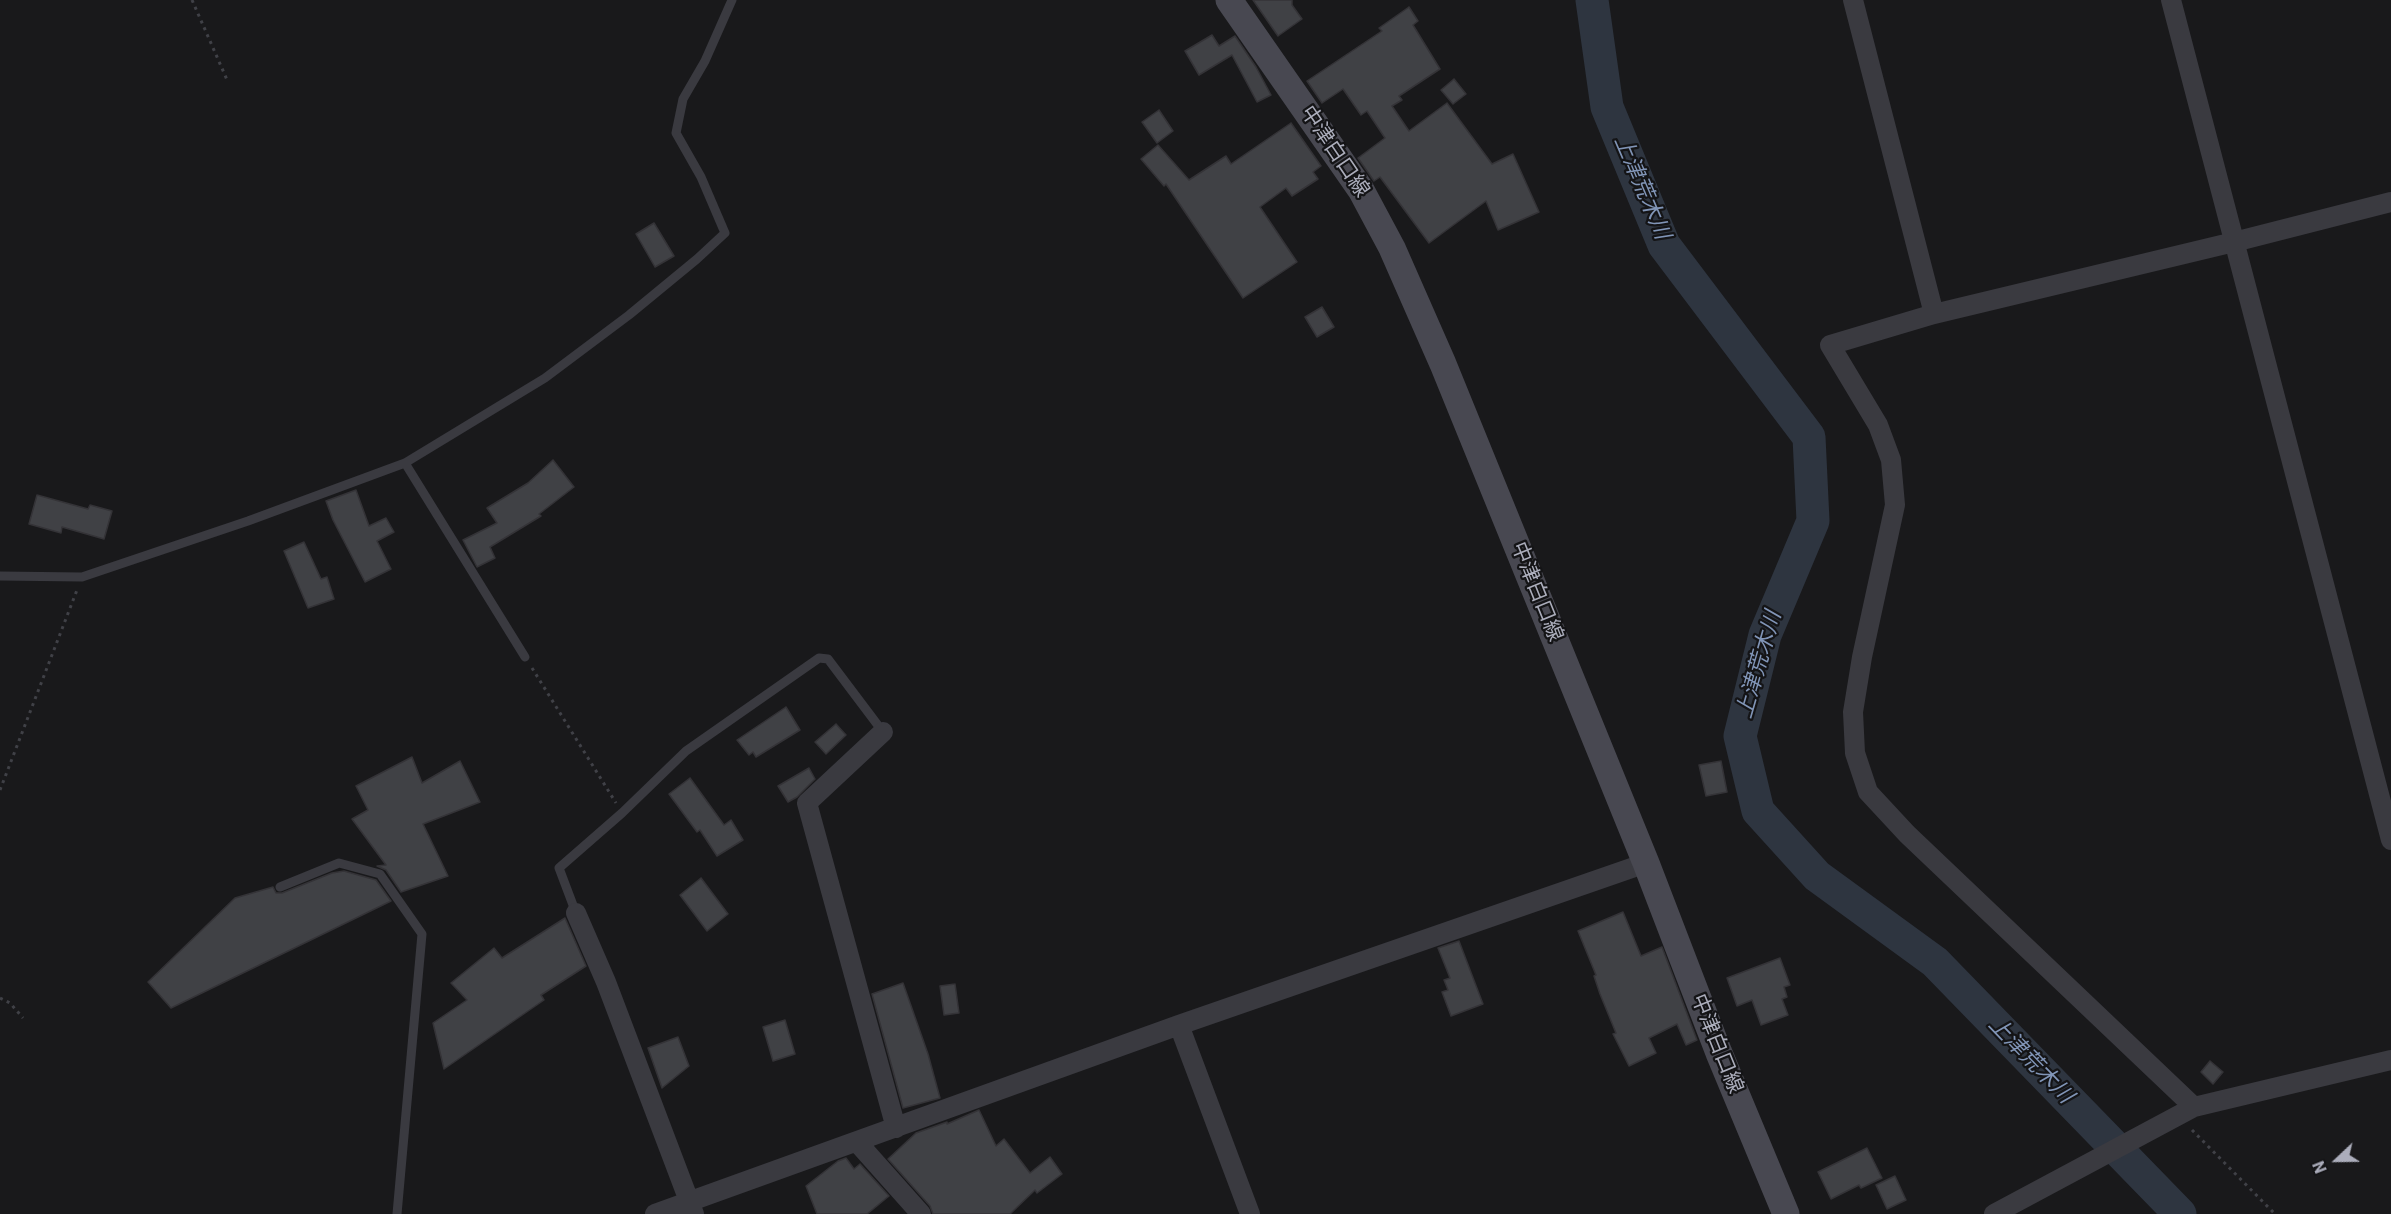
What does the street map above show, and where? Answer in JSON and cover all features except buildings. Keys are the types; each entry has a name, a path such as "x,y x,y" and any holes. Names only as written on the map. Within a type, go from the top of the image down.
{"main road":[{"name":"中津白口線","path":"1229,0 1361,190 1392,248 1443,364 1646,863 1719,1053 1786,1214"}],"street":[{"path":"1853,0 1934,314"},
{"path":"2171,0 2391,840"},
{"path":"2179,1114 1868,792 1855,753 1853,712 1862,657 1895,505 1891,460 1878,425 1830,345 1934,314 2391,202"},
{"path":"883,732 807,803 896,1128"},
{"path":"654,1214 692,1208 857,1142 1179,1025 1646,863"},
{"path":"576,913 610,993 692,1208"},
{"path":"1179,1025 1250,1214"},
{"path":"1994,1214 2179,1114 2391,1060"},
{"path":"857,1142 921,1214"}],"lane":[{"path":"0,576 82,577 248,521 405,463 545,378 629,315 698,259 725,233 700,177 676,133 683,99 705,61 732,0"},
{"path":"405,463 525,657"},
{"path":"576,913 559,868 622,813 686,751 819,658 828,659 883,732"},
{"path":"280,887 339,863 380,874 422,934 398,1214"}],"path":[{"path":"192,0 228,82"},
{"path":"0,790 82,577"},
{"path":"525,657 622,813"},
{"path":"0,998 10,1003 23,1018"},
{"path":"2179,1114 2275,1214"}],"waterway":[{"name":"上津荒木川","path":"1592,0 1607,107 1664,245 1809,437 1813,521 1765,635 1740,736 1758,811 1817,876 1935,962 2180,1214"}]}
